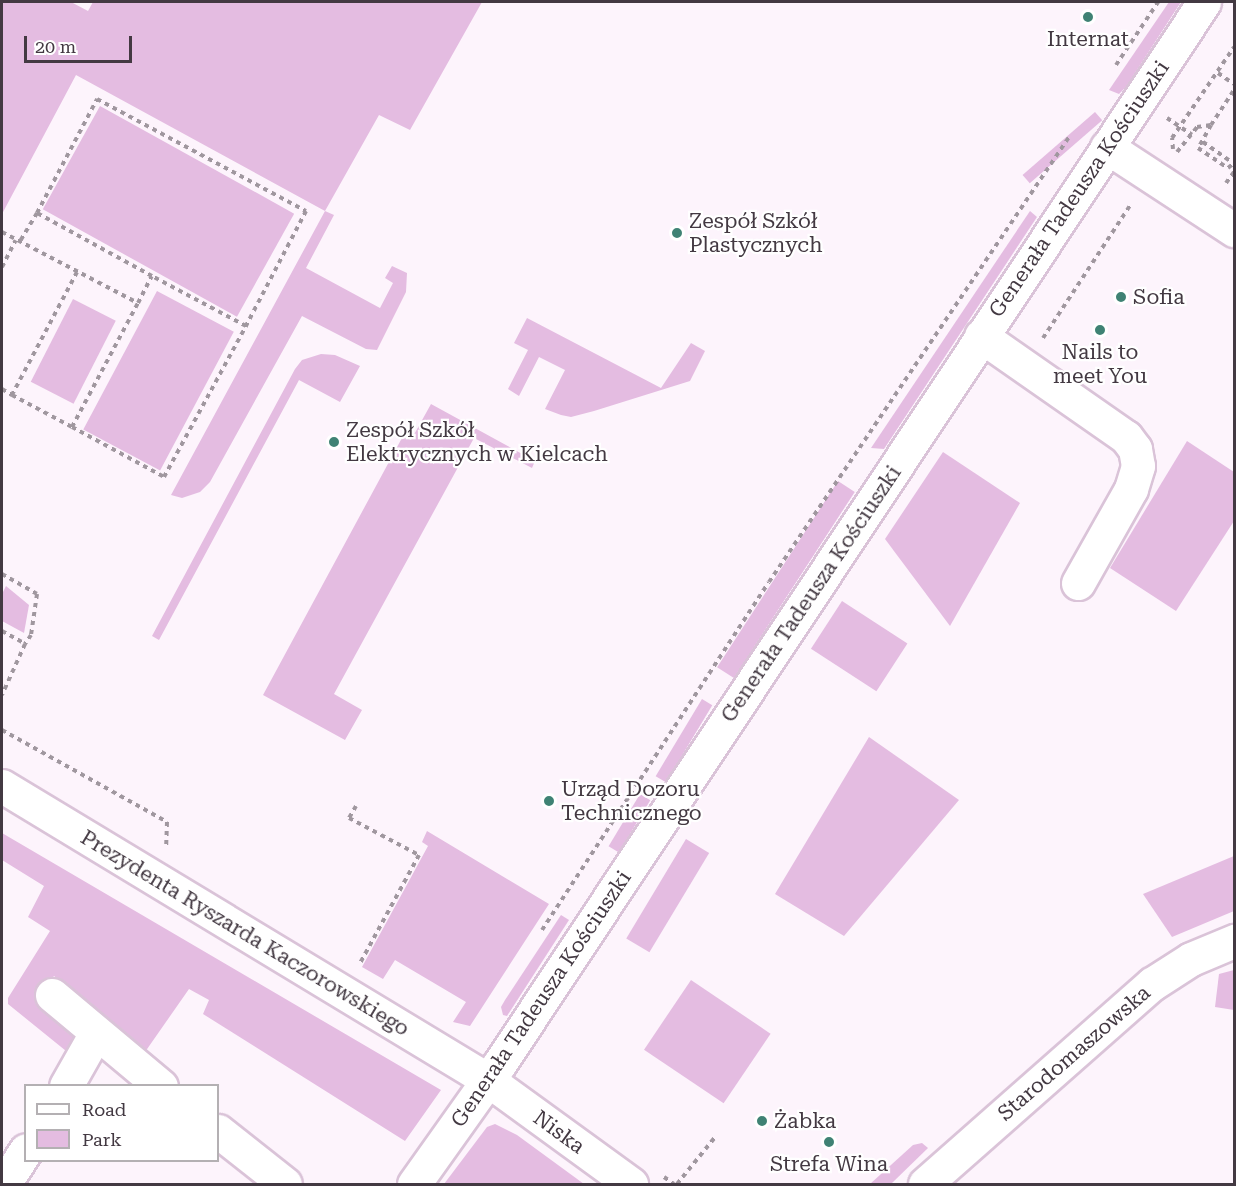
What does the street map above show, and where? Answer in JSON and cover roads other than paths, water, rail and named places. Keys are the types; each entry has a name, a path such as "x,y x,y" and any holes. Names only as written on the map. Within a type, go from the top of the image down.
{"street":[{"name":"Generała Tadeusza Kościuszki","path":"414,1185 488,1080 1204,2"},
{"path":"1107,147 1234,230"},
{"path":"981,336 1126,436 1135,448 1138,466 1131,489 1077,583"},
{"name":"Prezydenta Ryszarda Kaczorowskiego","path":"2,786 488,1080"},
{"name":"Starodomaszowska","path":"925,1185 1152,984 1191,959 1234,941"},
{"path":"52,995 159,1084"},
{"path":"67,1084 96,1033"},
{"name":"Niska","path":"488,1080 631,1185"},
{"path":"219,1132 285,1185"},
{"path":"4,1185 24,1153"}],"place":[{"name":"Internat","path":"1088,17"},
{"name":"Zespół Szkół Plastycznych","path":"677,233"},
{"name":"Sofia","path":"1121,297"},
{"name":"Nails to meet You","path":"1100,330"},
{"name":"Zespół Szkół Elektrycznych w Kielcach","path":"334,442"},
{"name":"Urząd Dozoru Technicznego","path":"549,801"},
{"name":"Żabka","path":"762,1121"},
{"name":"Strefa Wina","path":"829,1142"}]}
